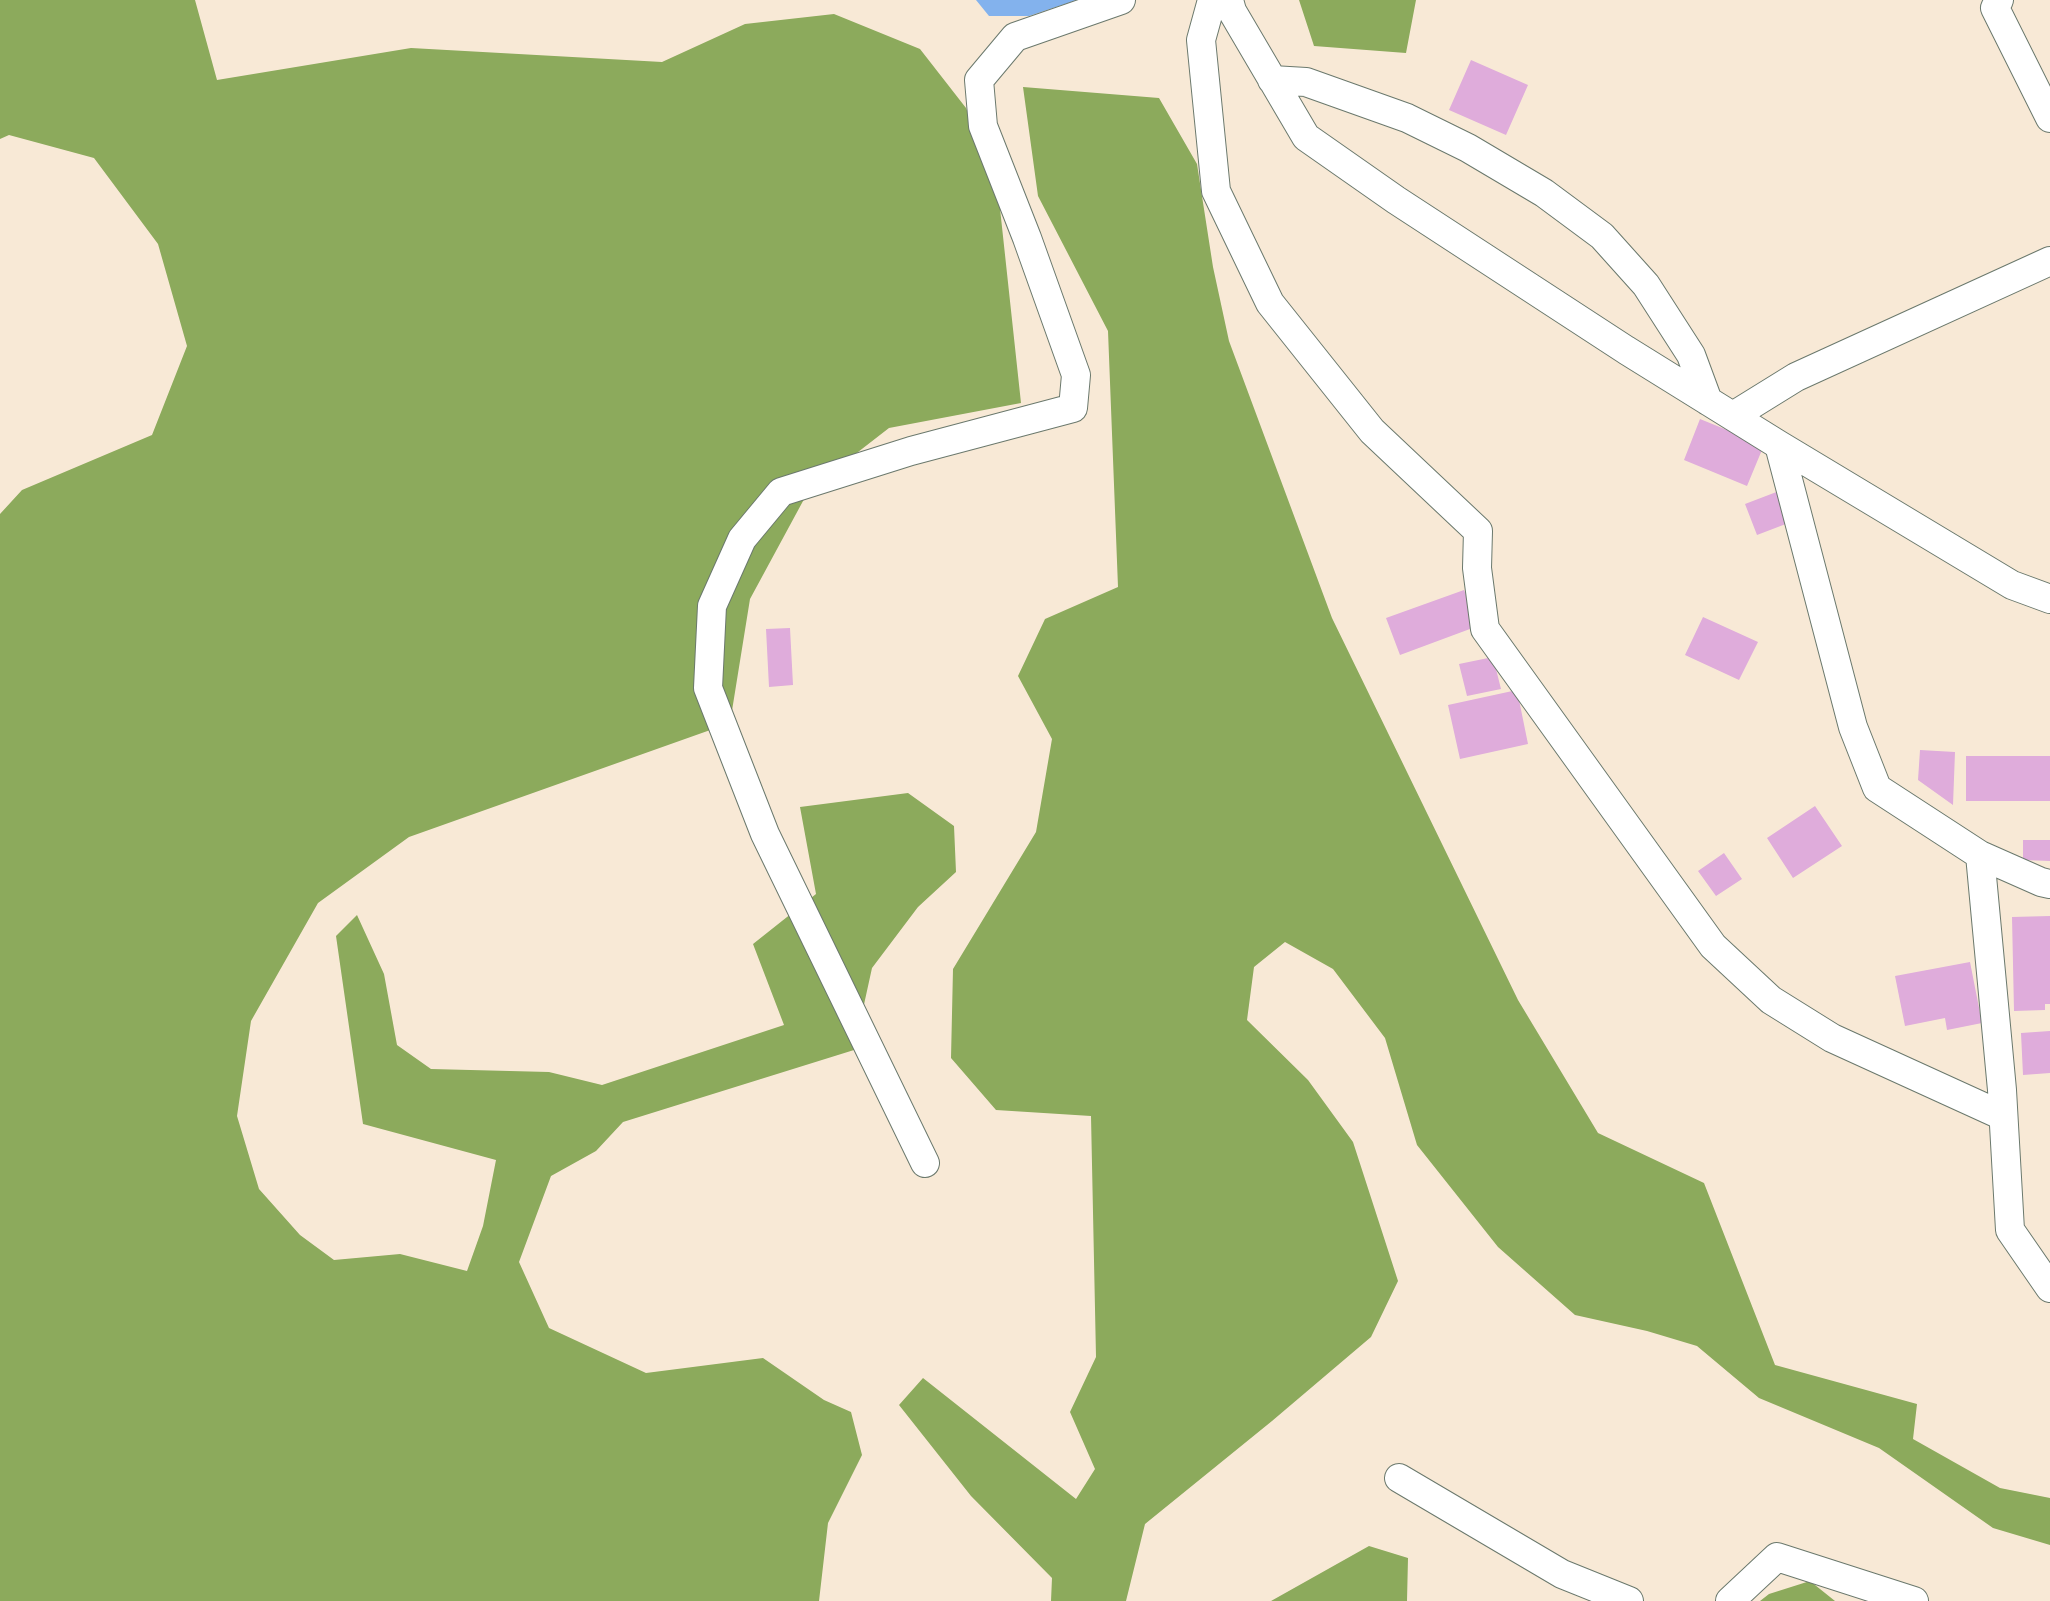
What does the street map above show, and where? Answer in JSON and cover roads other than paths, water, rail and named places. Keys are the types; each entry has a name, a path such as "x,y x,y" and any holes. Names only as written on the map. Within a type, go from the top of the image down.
{"street":[{"path":"925,1163 765,834 708,688 712,606 742,539 781,492 911,452 1073,408 1076,375 1027,238 983,126 979,80 1015,37 1121,0"},
{"path":"1212,0 1201,40 1216,191 1270,303 1372,431 1478,531 1477,568 1485,629 1714,946 1771,1000 1832,1038 2003,1116"},
{"path":"1228,0 1232,11 1306,137 1396,200 1626,350 1708,401 2012,585 2050,599"},
{"path":"1999,0 1995,8 2050,118"},
{"path":"1272,80 1306,82 1407,118 1468,148 1544,192 1602,236 1646,284 1691,355 1708,401"},
{"path":"1733,416 1796,377 2050,260"},
{"path":"1779,445 1853,727 1877,788 1980,855 2041,882 2050,884"},
{"path":"1980,855 2003,1116 2010,1230 2050,1288"},
{"path":"1399,1478 1562,1574 1628,1601"},
{"path":"1730,1601 1777,1557 1914,1601"}],"water":[{"path":"976,0 1077,0 1029,16 989,16"}]}
